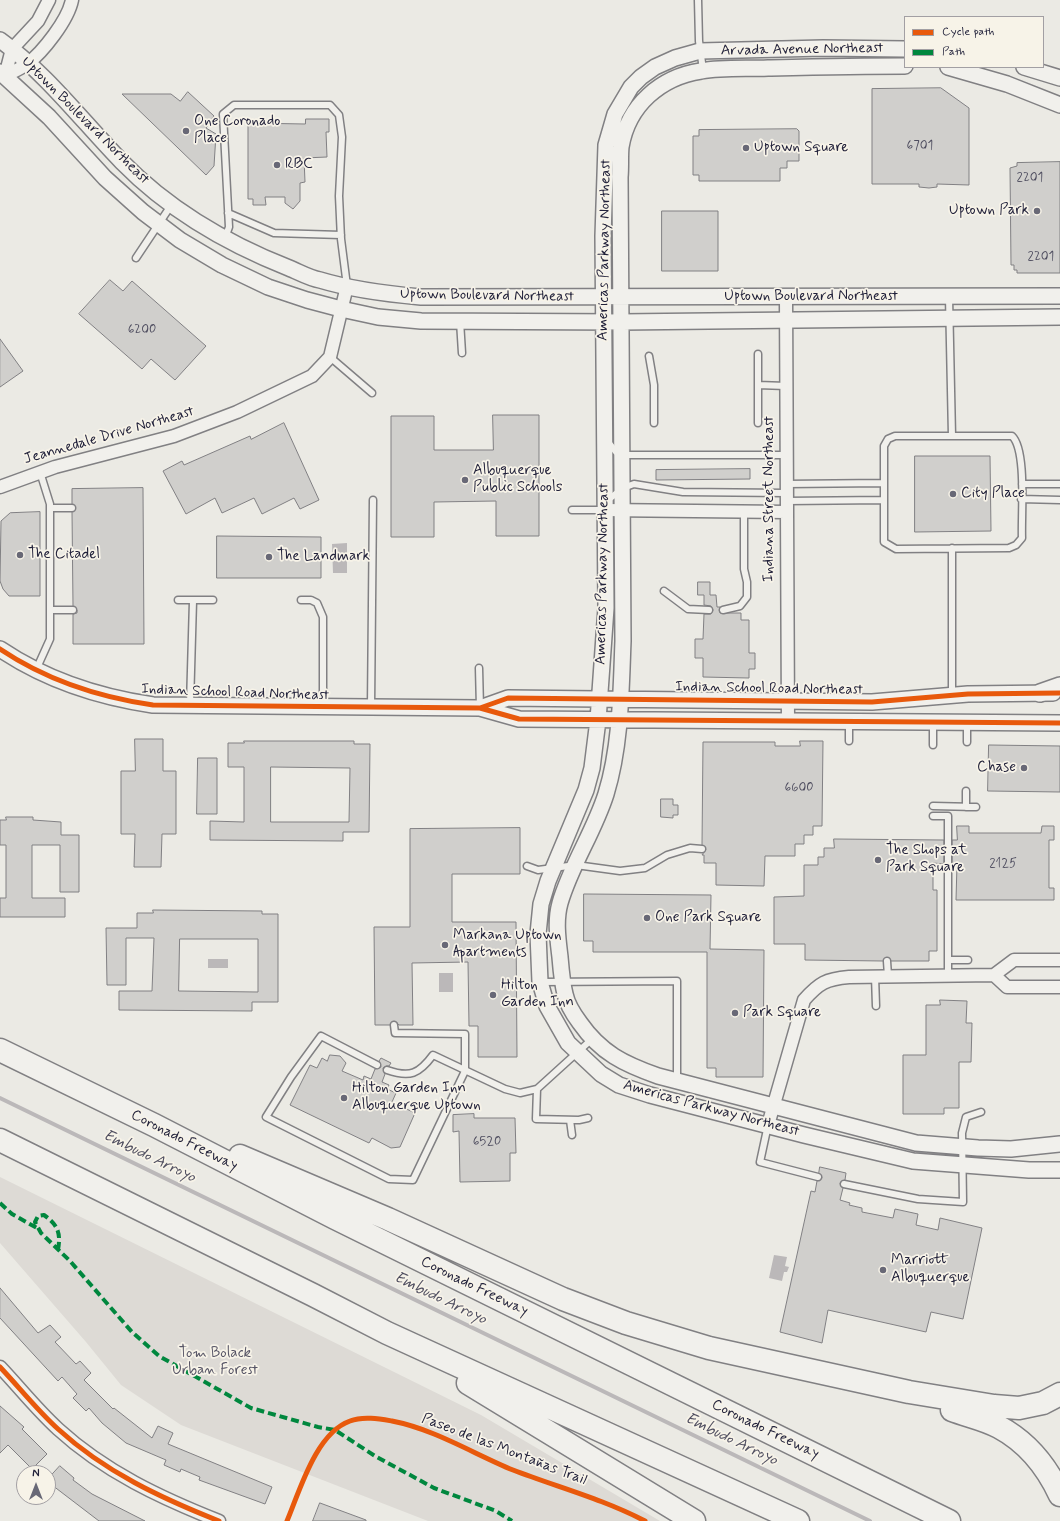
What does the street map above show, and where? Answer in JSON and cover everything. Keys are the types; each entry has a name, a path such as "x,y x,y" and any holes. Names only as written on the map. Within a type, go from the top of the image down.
{"highway":[{"name":"Coronado Freeway","path":"0,1050 154,1125 335,1218 949,1521"},
{"path":"154,1125 263,1165 388,1219 522,1281 626,1323 716,1349 909,1392 994,1406 1019,1408 1043,1403 1060,1394"},
{"path":"0,1140 387,1333 798,1521"},
{"path":"387,1333 694,1521"},
{"path":"909,1392 1000,1427 1019,1440 1035,1454 1050,1475 1060,1495"}],"main road":[{"path":"1040,693 1060,686"}],"street":[{"path":"49,0 38,21 6,45 2,74 27,64 58,28 72,0"},
{"name":"Uptown Boulevard Northeast","path":"6,45 65,99 122,162 172,204 192,219 225,239 276,263 319,280 381,293 421,297 786,298 1060,296"},
{"path":"822,66 823,48"},
{"name":"Arvada Avenue Northeast","path":"700,51 823,48 904,49"},
{"name":"Americas Parkway Northeast","path":"700,51 674,58 655,67 641,77 631,87 615,114 606,145 603,298 605,621 600,698 592,768 586,790 553,868 541,904 538,934 540,982 547,1006 568,1043 601,1074 619,1084 650,1095 913,1161 963,1166 1029,1170 1060,1170"},
{"name":"Arvada Avenue Northeast","path":"703,70 822,66 904,66"},
{"path":"951,68 1007,84 1060,105"},
{"path":"1027,68 1060,78"},
{"name":"Americas Parkway Northeast","path":"703,70 683,74 658,87 640,103 625,130 621,147 623,488 623,641 621,699 612,772 606,795 560,904 557,933 565,995 575,1016 591,1040 614,1058 637,1069 677,1081 916,1143 962,1148 1011,1149 1060,1144"},
{"name":"Uptown Boulevard Northeast","path":"2,74 48,117 105,178 158,224 180,240 222,265 268,287 341,309 378,317 420,321 622,322 1060,316"},
{"path":"330,357 347,286"},
{"name":"Indiana Street Northeast","path":"786,298 788,721"},
{"name":"Jeannedale Drive Northeast","path":"0,487 40,472 174,436 237,412 286,390 312,376 330,357"},
{"path":"604,507 623,510 744,512 786,497"},
{"name":"Indian School Road Northeast","path":"0,649 48,677 118,700 153,705 480,708 519,719 1060,723"},
{"name":"Indian School Road Northeast","path":"480,708 508,698 872,702 952,696 1060,693"},
{"path":"970,722 1028,728 1060,734"},
{"path":"768,1125 804,1000 817,986 832,978 875,976 994,975 1014,960 1060,960"},
{"path":"994,975 1007,987 1060,988"},
{"path":"0,1367 58,1429 100,1463 139,1487 219,1521"}],"lane":[{"path":"698,0 700,51 703,70"},
{"path":"225,239 229,227 223,114 234,106 330,106 339,115 342,137 339,196 341,236 347,286"},
{"path":"136,258 172,204"},
{"path":"228,213 274,233 341,236"},
{"path":"949,297 952,436"},
{"path":"460,321 462,353"},
{"path":"758,354 758,423"},
{"path":"648,356 654,385 654,422"},
{"path":"330,357 372,393"},
{"path":"758,385 786,386"},
{"path":"604,432 610,446 622,455 786,455"},
{"path":"895,436 952,436 1012,436 1018,441 1021,460 1022,484 1022,538 1016,545 1009,548 896,549 884,542 884,446 888,439 895,436"},
{"path":"36,670 50,639 50,508 40,472"},
{"path":"786,497 883,483"},
{"path":"572,510 604,507 623,488 634,484 683,492 884,500"},
{"path":"1022,484 1060,484"},
{"path":"1021,499 1060,500"},
{"path":"371,708 373,500"},
{"path":"50,508 72,508"},
{"path":"723,610 740,606 747,597 747,582 744,569 744,512"},
{"path":"952,548 952,696"},
{"path":"664,591 688,609 709,610"},
{"path":"178,600 212,600"},
{"path":"302,600 311,600 317,603 322,617 323,707"},
{"path":"190,706 193,601"},
{"path":"50,610 73,610"},
{"path":"479,668 480,708"},
{"path":"849,722 849,741"},
{"path":"933,722 933,745"},
{"path":"967,742 970,722"},
{"path":"966,791 966,807"},
{"path":"933,806 976,807"},
{"path":"933,816 948,816 948,976"},
{"path":"527,866 538,870 576,865 620,871 645,868 667,855 690,848 702,849"},
{"path":"948,960 968,960"},
{"path":"887,961 888,976"},
{"path":"875,976 876,1006"},
{"path":"540,982 677,981 677,1081"},
{"path":"377,1065 321,1036 291,1077 266,1117 389,1179 413,1180 465,1071 465,1034 395,1033 394,1025"},
{"path":"387,1070 409,1075 423,1069 433,1055 504,1090 520,1093 536,1089 591,1040"},
{"path":"536,1089 536,1119 579,1120 588,1118"},
{"path":"844,1184 918,1199 963,1202 962,1133 966,1117 980,1112"},
{"path":"570,1120 572,1135"},
{"path":"768,1125 760,1162 818,1177"}],"green space":[{"name":"Tom Bolack Urban Forest","path":"0,1177 481,1415 660,1521 428,1521 181,1425 121,1385 86,1342 0,1243"}],"shaded area":[{"path":"347,543 347,573 333,573 332,544"},
{"path":"208,959 228,959 228,968 208,968"},
{"path":"439,973 453,973 453,992 439,992"},
{"path":"774,1255 787,1257 785,1266 789,1267 787,1272 784,1272 782,1281 769,1278"}],"building":[{"path":"941,88 969,108 969,185 937,184 937,187 929,188 919,187 919,184 872,184 872,89"},
{"name":"One Coronado Place","path":"188,92 214,116 206,128 216,134 214,166 206,175 122,94 171,94 180,101"},
{"name":"RBC","path":"306,119 329,119 329,132 326,132 327,157 304,158 305,182 300,183 300,201 293,209 285,203 285,197 265,197 266,205 253,205 253,199 248,199 248,123 305,124"},
{"name":"Uptown Square","path":"797,129 799,131 799,161 787,161 787,168 780,168 780,181 699,181 699,175 693,175 693,136 699,136 699,130"},
{"name":"Uptown Park","path":"1060,162 1060,273 1017,273 1017,270 1014,270 1014,265 1011,265 1010,168 1017,166 1017,163"},
{"path":"662,211 718,211 718,271 662,271"},
{"path":"110,280 123,291 132,281 206,346 175,380 151,359 142,369 79,314"},
{"path":"0,339 23,371 0,387"},
{"name":"Albuquerque Public Schools","path":"493,415 539,415 539,536 496,536 496,501 434,502 434,537 391,537 391,416 434,416 434,450 493,450"},
{"path":"284,423 319,500 300,509 294,498 262,514 254,498 222,513 215,498 186,514 163,471 182,461 184,465 250,436 251,439"},
{"name":"City Place","path":"915,456 990,456 991,531 915,532"},
{"path":"750,469 750,479 656,480 656,470"},
{"path":"143,488 144,644 73,644 73,614 77,613 77,610 73,606 72,512 76,508 72,504 72,489"},
{"name":"The Citadel","path":"40,512 40,596 9,596 3,589 0,581 1,521 10,513"},
{"name":"The Landmark","path":"217,536 321,537 321,578 217,578"},
{"path":"698,582 710,582 710,595 716,595 717,607 720,607 720,613 741,613 741,620 749,620 749,653 755,653 755,669 749,669 749,678 703,677 703,658 695,658 695,639 703,639 704,614 711,614 713,610 711,606 704,605 704,595 698,595"},
{"path":"135,739 163,739 163,771 176,771 176,834 162,834 161,867 134,867 135,834 121,834 121,771 135,771"},
{"path":"244,741 354,741 354,744 370,744 369,832 343,832 343,841 210,840 210,821 244,822 244,767 228,767 228,743 244,743","holes":["271,767 350,768 349,822 271,822"]},
{"path":"800,741 823,741 822,826 813,826 813,835 804,835 804,844 795,844 795,856 765,856 764,886 716,885 716,863 704,863 704,855 702,855 706,849 702,845 703,742 775,742 775,746 800,746"},
{"name":"Chase","path":"989,745 1060,746 1060,792 988,791"},
{"path":"198,758 217,758 217,814 197,814"},
{"path":"661,799 673,799 673,805 678,805 678,815 673,815 673,818 661,817"},
{"path":"6,817 33,817 33,820 61,822 61,835 79,835 79,892 60,892 60,845 32,845 32,898 65,898 65,917 0,917 0,898 6,898 6,845 0,845 0,820 6,820"},
{"path":"957,826 969,826 969,833 1041,833 1042,826 1054,826 1054,840 1049,840 1049,888 1054,888 1054,900 956,900 957,864 952,864 952,840 957,840"},
{"name":"Markana Uptown Apartments","path":"520,828 520,874 452,874 452,922 516,922 517,1057 478,1057 478,1026 469,1026 468,962 412,963 413,1025 399,1025 394,1021 390,1025 375,1025 374,927 410,927 410,829"},
{"path":"834,839 944,840 944,864 933,863 933,890 937,890 937,951 929,951 929,961 891,961 887,957 883,961 805,960 805,944 774,944 774,897 804,896 804,865 818,865 818,857 824,857 824,848 834,848"},
{"path":"584,894 711,895 710,949 764,950 763,1077 716,1077 716,1068 707,1068 707,952 593,952 593,941 584,941"},
{"path":"153,910 262,911 262,914 278,914 278,1002 252,1002 252,1011 119,1010 119,991 152,991 154,938 126,938 126,985 107,985 106,928 137,928 137,913 153,913","holes":["180,939 258,939 258,992 179,991"]},
{"path":"940,1000 967,1001 966,1023 972,1023 971,1062 959,1062 959,1108 944,1108 944,1114 903,1114 903,1055 926,1055 926,1005 940,1005"},
{"name":"Hilton Garden Inn Albuquerque Uptown","path":"330,1055 340,1056 346,1063 342,1071 363,1080 364,1076 371,1079 375,1069 381,1067 379,1061 381,1058 391,1063 389,1066 383,1068 385,1074 382,1082 389,1085 387,1089 396,1093 392,1102 415,1113 400,1147 391,1148 372,1138 369,1143 290,1105 310,1065 317,1068 322,1058 327,1061"},
{"path":"474,1114 474,1118 515,1118 516,1153 510,1153 510,1181 460,1182 459,1131 453,1132 453,1115"},
{"name":"Marriott Albuquerque","path":"820,1167 846,1173 845,1180 840,1183 843,1188 840,1200 850,1203 849,1205 862,1208 862,1212 893,1218 895,1209 918,1214 916,1225 938,1230 940,1218 982,1228 963,1319 931,1312 926,1332 828,1310 822,1343 780,1332 811,1191 815,1192 817,1181 822,1178 819,1173"},
{"path":"0,1288 38,1333 50,1325 61,1337 55,1342 76,1364 80,1361 91,1373 84,1380 113,1409 114,1408 152,1438 158,1426 173,1433 168,1444 272,1487 265,1504 199,1480 200,1477 181,1469 180,1472 164,1465 166,1460 126,1443 102,1423 89,1408 86,1411 73,1398 77,1394 62,1377 58,1381 0,1318"},
{"path":"0,1406 24,1427 22,1429 47,1454 36,1465 28,1465 8,1445 0,1453"},
{"path":"60,1466 74,1478 73,1480 92,1494 145,1521 99,1521 56,1488 56,1470"},
{"path":"320,1503 366,1520 366,1521 313,1521"}],"waterway":[{"name":"Embudo Arroyo","path":"0,1098 870,1521"}],"marked path":[{"path":"0,1203 12,1214 37,1228"},
{"path":"58,1250 59,1244 59,1234 53,1222 44,1215 38,1216 35,1222 41,1233 70,1261 132,1332 159,1356 251,1408 318,1427 335,1430 375,1456 434,1488 496,1511 512,1521"}],"cycle path":[{"path":"0,649 36,670 73,686 133,702 153,705 480,708 519,719 1060,723"},
{"path":"480,708 508,698 872,702 968,694 1060,693"},
{"path":"0,1367 50,1422 95,1458 114,1471 155,1493 219,1521"},
{"name":"Paseo de las Montañas Trail","path":"287,1521 311,1464 328,1437 338,1427 355,1419 366,1418 392,1421 423,1430 454,1442 498,1464 613,1506 645,1521"}],"place":[{"name":"One Coronado Place","path":"186,131"},
{"name":"Uptown Square","path":"746,148"},
{"name":"RBC","path":"277,165"},
{"name":"Uptown Park","path":"1037,211"},
{"name":"Albuquerque Public Schools","path":"465,480"},
{"name":"City Place","path":"953,494"},
{"name":"The Citadel","path":"20,555"},
{"name":"The Landmark","path":"269,557"},
{"name":"Chase","path":"1024,768"},
{"name":"The Shops at Park Square","path":"878,860"},
{"name":"One Park Square","path":"647,918"},
{"name":"Markana Uptown Apartments","path":"445,945"},
{"name":"Hilton Garden Inn","path":"493,995"},
{"name":"Park Square","path":"735,1013"},
{"name":"Hilton Garden Inn Albuquerque Uptown","path":"344,1098"},
{"name":"Marriott Albuquerque","path":"883,1270"}]}
